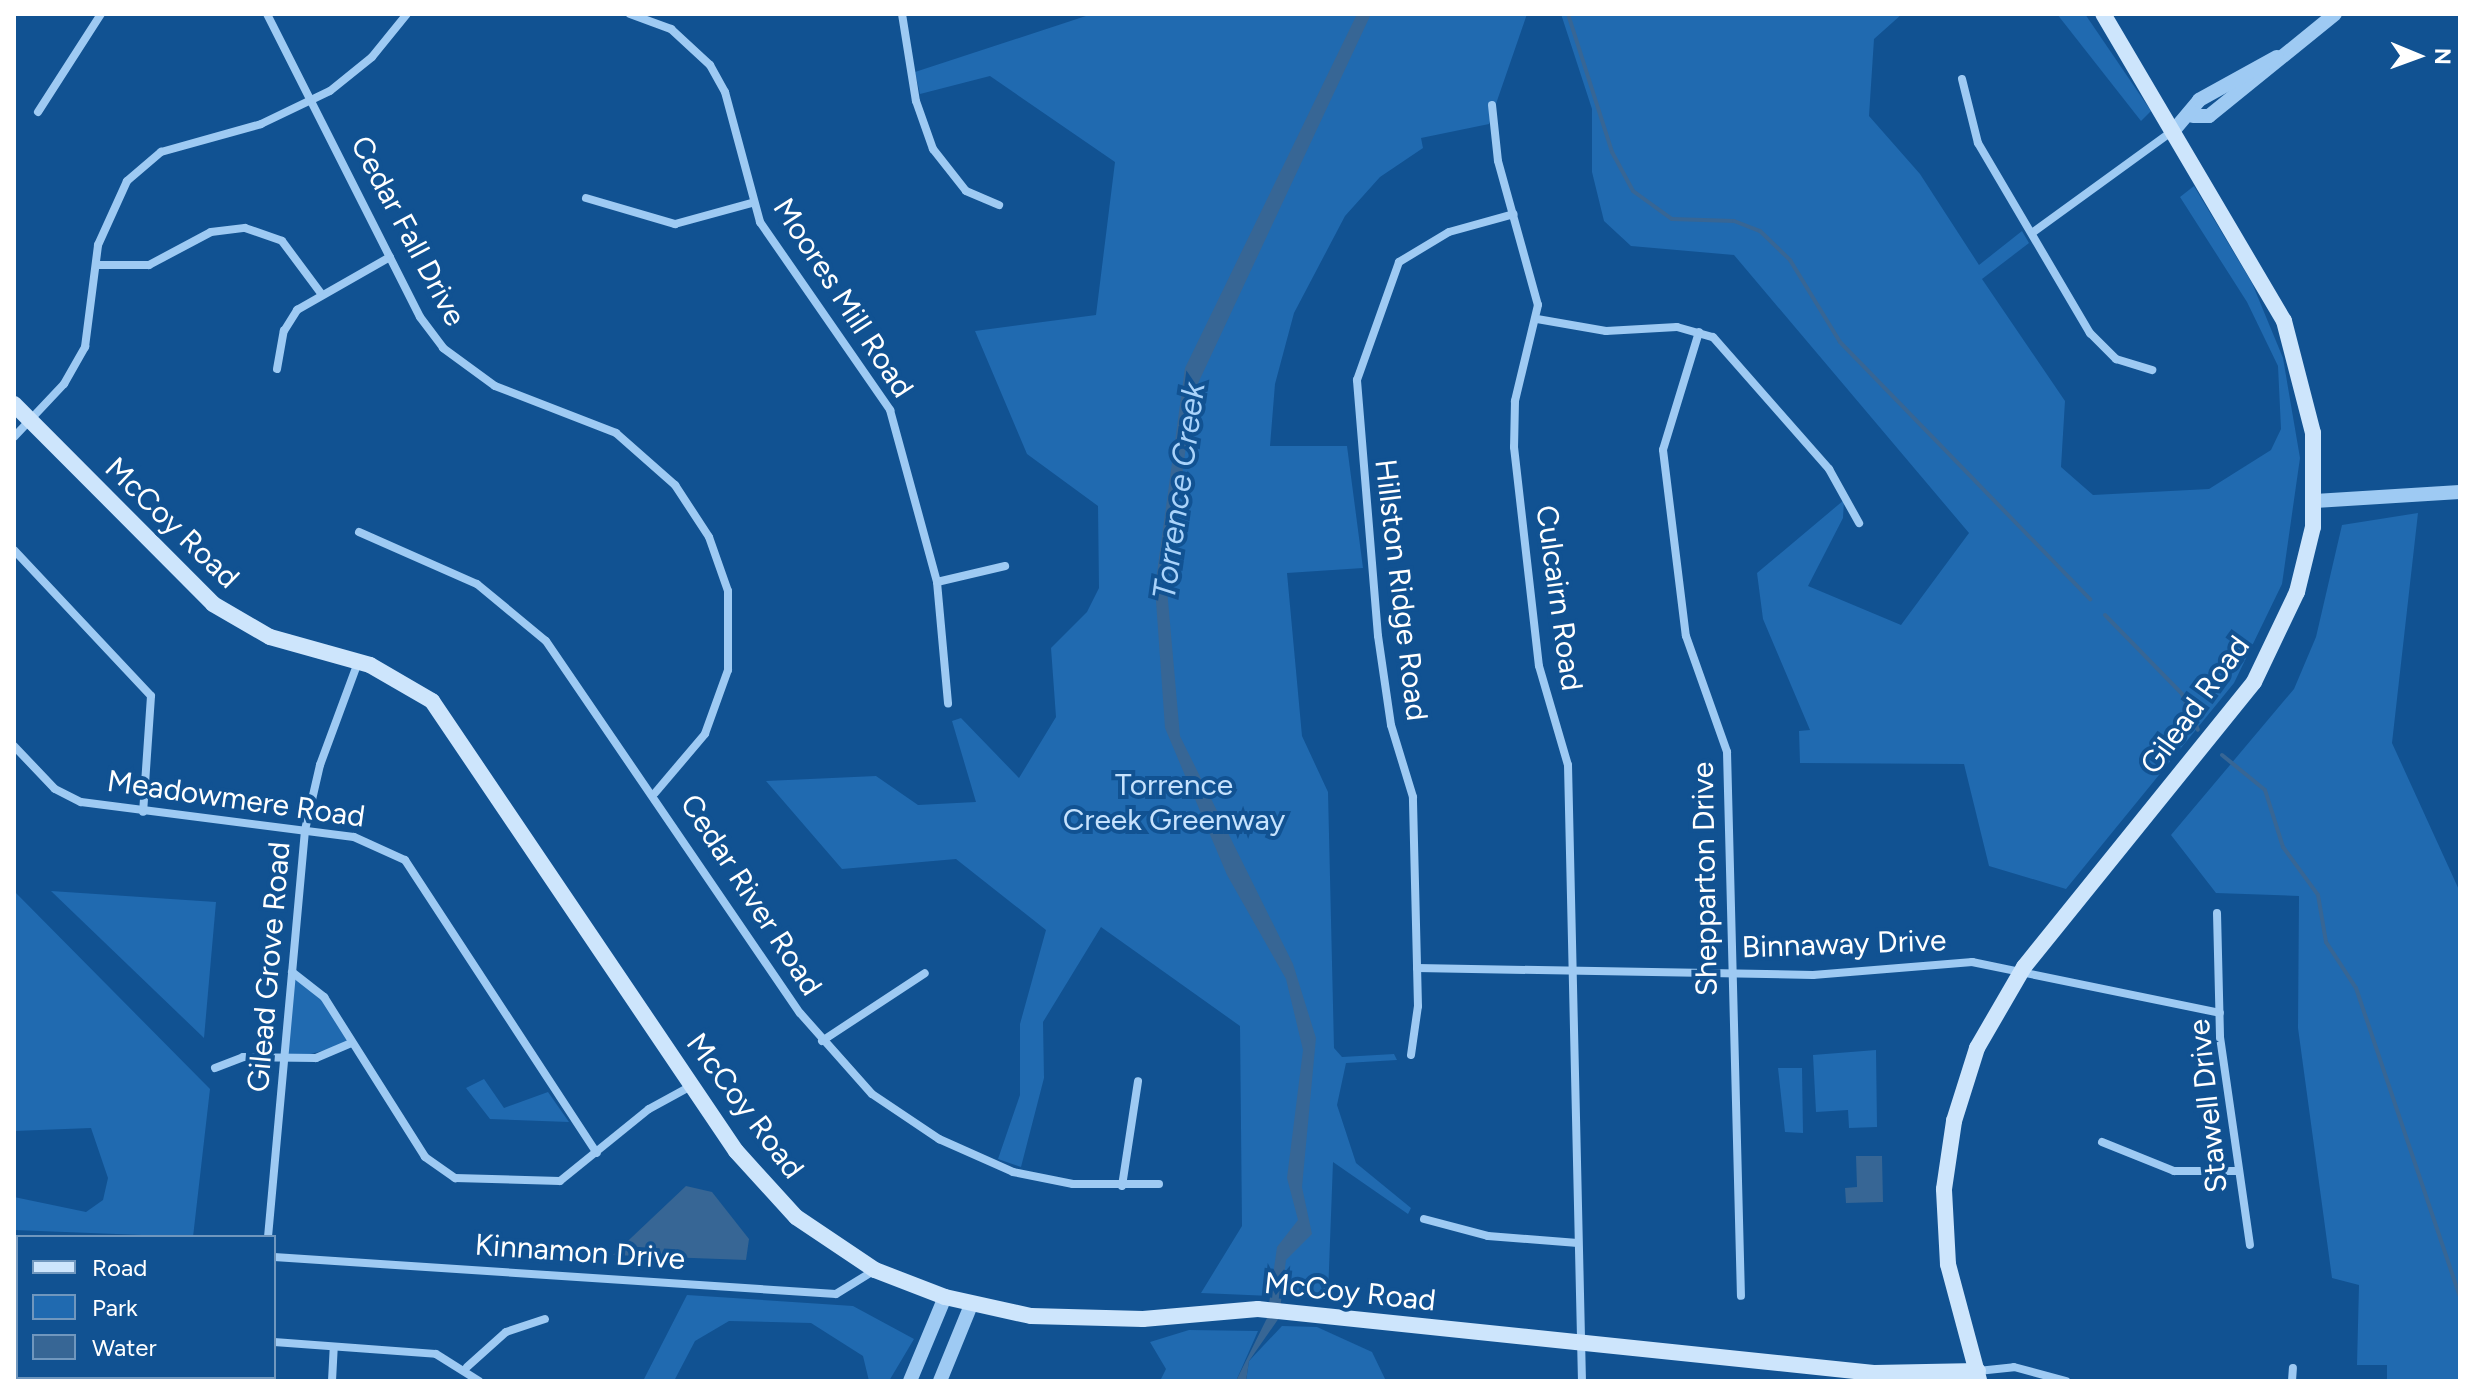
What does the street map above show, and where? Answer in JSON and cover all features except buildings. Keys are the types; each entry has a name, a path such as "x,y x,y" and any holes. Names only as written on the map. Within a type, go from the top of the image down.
{"main road":[{"name":"Gilead Road","path":"1981,1378 1948,1264 1945,1176 1977,1048 2024,967 2254,682 2297,592 2315,501 2308,394 2288,333 2175,129 2103,14"},
{"name":"McCoy Road","path":"14,404 213,604 270,637 358,661 417,689 451,724 691,1086 775,1197 875,1270 971,1305 1080,1319 1258,1309 1581,1345 1934,1377 1981,1378"}],"street":[{"path":"38,112 101,14"},
{"name":"Cedar Fall Drive","path":"267,14 425,325 457,361 495,386 616,433 675,485 709,537 728,591 728,670 700,741 655,793"},
{"path":"14,436 31,422 85,347 96,265 109,210 149,161 312,100 357,70 407,14"},
{"name":"Moores Mill Road","path":"630,14 671,29 716,73 751,203 883,396 937,582 948,704"},
{"path":"902,14 916,101 933,149 966,191 999,205"},
{"path":"2032,233 2193,116 2209,116 2278,57 2335,14"},
{"path":"1962,79 1972,129 2090,333 2116,359 2152,370"},
{"name":"Culcairn Road","path":"1492,105 1514,214 1536,286 1537,319 1515,401 1514,447 1539,666 1568,765 1582,1381"},
{"path":"586,198 675,224 751,203"},
{"name":"Hillston Ridge Road","path":"1411,1055 1417,968 1413,797 1391,725 1378,636 1357,380 1399,262 1429,240 1514,214"},
{"path":"96,265 149,265 211,232 245,228 293,250 320,292"},
{"path":"277,369 290,319 320,292 390,257"},
{"path":"1537,319 1606,331 1699,332 1743,365 1829,469 1859,523"},
{"name":"Shepparton Drive","path":"1699,332 1663,450 1686,636 1727,752 1741,1296"},
{"path":"2315,501 2460,492"},
{"name":"Cedar River Road","path":"359,532 445,566 525,621 582,685 822,1041 889,1107 972,1156 1036,1178 1122,1186 1159,1184"},
{"path":"14,550 151,696 143,812"},
{"path":"937,582 1005,566"},
{"name":"Gilead Grove Road","path":"268,1235 305,830 327,741 358,661"},
{"name":"Meadowmere Road","path":"14,746 66,797 143,812 305,830 379,843 405,860 597,1153"},
{"name":"Stawell Drive","path":"2217,913 2220,1013 2250,1245"},
{"name":"Binnaway Drive","path":"1417,968 1574,975 1731,972 1813,975 1972,962 2024,967 2220,1013"},
{"path":"292,972 309,980 440,1172 546,1184 573,1175 597,1153 691,1086"},
{"path":"822,1041 925,973"},
{"path":"215,1068 243,1057 284,1061 352,1043"},
{"path":"1122,1186 1138,1081"},
{"path":"2102,1142 2174,1171 2239,1171"},
{"path":"1424,1219 1488,1236 1578,1243"},
{"name":"Kinnamon Drive","path":"276,1257 836,1294 875,1270"},
{"path":"910,1381 945,1297"},
{"path":"940,1381 971,1305"},
{"path":"467,1367 506,1332 545,1319"},
{"path":"276,1342 436,1354 467,1367 479,1381"},
{"path":"332,1381 334,1347"},
{"name":"McCoy Road","path":"1981,1378 2014,1367 2066,1381"},
{"path":"2292,1381 2293,1368"}],"green space":[{"name":"Torrence Creek Greenway","path":"1092,14 1527,14 1489,124 1421,138 1423,148 1380,177 1345,216 1294,313 1275,384 1270,446 1347,446 1363,568 1287,573 1302,736 1328,792 1334,1048 1342,1057 1394,1054 1397,1060 1346,1063 1337,1105 1356,1163 1411,1208 1408,1214 1333,1162 1328,1295 1272,1289 1271,1296 1201,1293 1242,1226 1240,1026 1101,927 1043,1022 1044,1078 1021,1167 998,1159 1020,1095 1020,1024 1046,930 956,859 842,869 766,781 876,776 918,805 976,802 952,721 961,718 1019,778 1056,717 1051,648 1087,612 1099,588 1098,506 1027,454 975,331 1096,315 1115,162 990,76 920,94 915,72"},
{"path":"1561,14 1902,14 1874,39 1869,116 1920,174 1979,265 2022,231 2029,243 1982,279 2065,401 2061,467 2093,495 2209,489 2271,450 2281,429 2278,366 2247,302 2180,197 2194,186 2252,283 2283,358 2300,458 2282,584 2234,683 2066,889 1989,866 1964,764 1800,763 1799,731 1810,730 1763,619 1757,573 1844,500 1843,518 1808,586 1901,625 1969,533 1734,255 1631,246 1604,221 1592,172 1592,109"},
{"path":"2057,14 2085,14 2151,111 2141,121"},
{"path":"2418,513 2392,743 2460,892 2460,1381 2387,1381 2387,1365 2357,1365 2359,1285 2332,1278 2298,1028 2299,896 2216,893 2171,835 2294,689 2316,637 2342,525"},
{"path":"14,891 210,1089 193,1235 14,1230 14,1197 86,1212 103,1200 108,1178 91,1128 14,1131"},
{"path":"51,891 216,902 204,1038"},
{"path":"292,972 309,980 352,1043 284,1061"},
{"path":"1876,1050 1877,1127 1849,1128 1848,1110 1816,1112 1813,1055"},
{"path":"1778,1068 1802,1068 1803,1133 1785,1132"},
{"path":"484,1079 504,1108 548,1092 569,1122 490,1119 466,1088"},
{"path":"687,1295 853,1306 914,1339 889,1381 869,1381 863,1356 811,1323 729,1321 695,1341 674,1381 643,1381"},
{"path":"1282,1326 1317,1327 1372,1352 1386,1381 1246,1381 1249,1361"},
{"path":"1189,1330 1258,1331 1236,1381 1160,1381 1166,1369 1150,1342"}],"water":[{"name":"Torrence Creek","path":"1357,14 1371,14 1193,394 1167,589 1180,736 1293,964 1316,1038 1302,1187 1312,1234 1286,1260 1279,1318 1249,1361 1246,1381 1236,1381 1267,1318 1277,1247 1298,1220 1287,1178 1303,1050 1286,979 1227,875 1165,728 1155,587 1185,368"},
{"path":"1856,1156 1882,1156 1883,1202 1846,1203 1845,1188 1857,1187"},
{"path":"686,1186 712,1192 749,1239 746,1260 613,1255"}],"waterway":[{"path":"1568,14 1612,152 1633,191 1672,219 1734,221 1760,231 1790,260 1840,342 2090,599"},
{"path":"2105,615 2182,694 2198,730"},
{"path":"2222,755 2265,790 2283,847 2318,895 2326,942 2356,988 2460,1297"}]}
